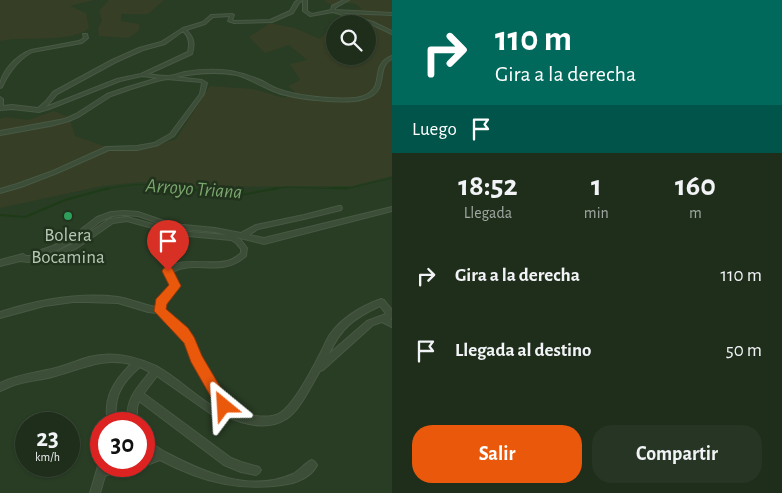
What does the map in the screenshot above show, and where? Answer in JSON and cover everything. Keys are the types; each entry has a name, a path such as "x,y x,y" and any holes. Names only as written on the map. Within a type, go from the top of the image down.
{"street":[{"path":"39,110 55,93 103,67 141,49 160,44 184,30 204,23 215,15 232,15 230,21 234,22 268,22 292,12 300,0"},
{"path":"306,0 305,11 311,15 333,11 392,14"},
{"path":"333,11 334,7 347,0"},
{"path":"333,11 372,23 392,33"},
{"path":"0,99 1,108 12,107 39,110 119,80 142,75 190,53 193,42 189,34 184,30"},
{"path":"0,87 5,74 12,68 14,61 24,54 80,42 86,38 85,35"},
{"path":"0,133 68,120 111,94 170,77 202,71 218,71 247,77 282,93 356,98 374,93 380,86 382,63 392,57"},
{"path":"0,191 46,175 108,148 147,147 172,135 202,94 206,83 142,75"},
{"path":"242,236 256,227 339,208"},
{"path":"0,263 56,248 73,239 99,218 124,213 138,214 173,226 215,230 264,240 392,209"},
{"path":"20,258 28,260 54,255 76,246 111,221 128,218 170,232 232,238 242,244 244,254 234,262 172,268 168,271 175,286 160,303 159,310"},
{"path":"0,315 40,302 80,298 120,300 146,309 159,310 190,341 196,358 224,406 224,411"},
{"path":"0,387 26,377 106,358 126,358 146,365 217,414 224,411 237,417 268,420 283,416 290,409 316,371 335,333 348,320 381,302 392,324"},
{"path":"316,371 370,323 389,316"},
{"path":"110,412 112,396 132,368 139,363"},
{"path":"130,412 130,408 137,394 156,372"},
{"path":"137,394 226,461 256,470"},
{"path":"155,452 227,487 240,490 258,491 278,487 286,484 312,465"},
{"path":"155,457 160,455"},
{"path":"95,493 100,477"}],"green space":[{"path":"0,0 94,0 70,6 86,13 89,28 82,33 72,36 0,41"},
{"path":"109,0 164,0 148,14 121,14 121,21 139,24 139,30 129,38 99,36 98,28 102,20 99,11"},
{"path":"392,0 392,176 352,186 185,187 140,182 102,186 0,208 0,119 5,117 28,120 54,111 69,117 75,136 113,149 146,149 176,139 210,86 254,89 284,98 295,92 288,86 300,80 290,64 307,60 289,45 265,53 249,37 270,23 295,28 320,39 326,32 326,65 376,65 376,15 344,15 340,12 362,9 352,3 333,6 324,1"}],"waterway":[{"name":"Arroyo Triana","path":"271,190 286,187 345,189 392,178"},
{"name":"Arroyo Triana","path":"104,190 138,185 158,185 192,190"},
{"name":"Arroyo Triana","path":"0,215 25,217 65,200 109,188"},
{"name":"Arroyo Triana","path":"183,188 236,196 278,188"},
{"name":"Arroyo Triana","path":"330,188 347,188"}],"place":[{"name":"Bolera Bocamina","path":"68,216"}],"route":[{"path":"168,271 175,286 160,303 160,311 190,341 202,370 211,381 224,406"}]}
